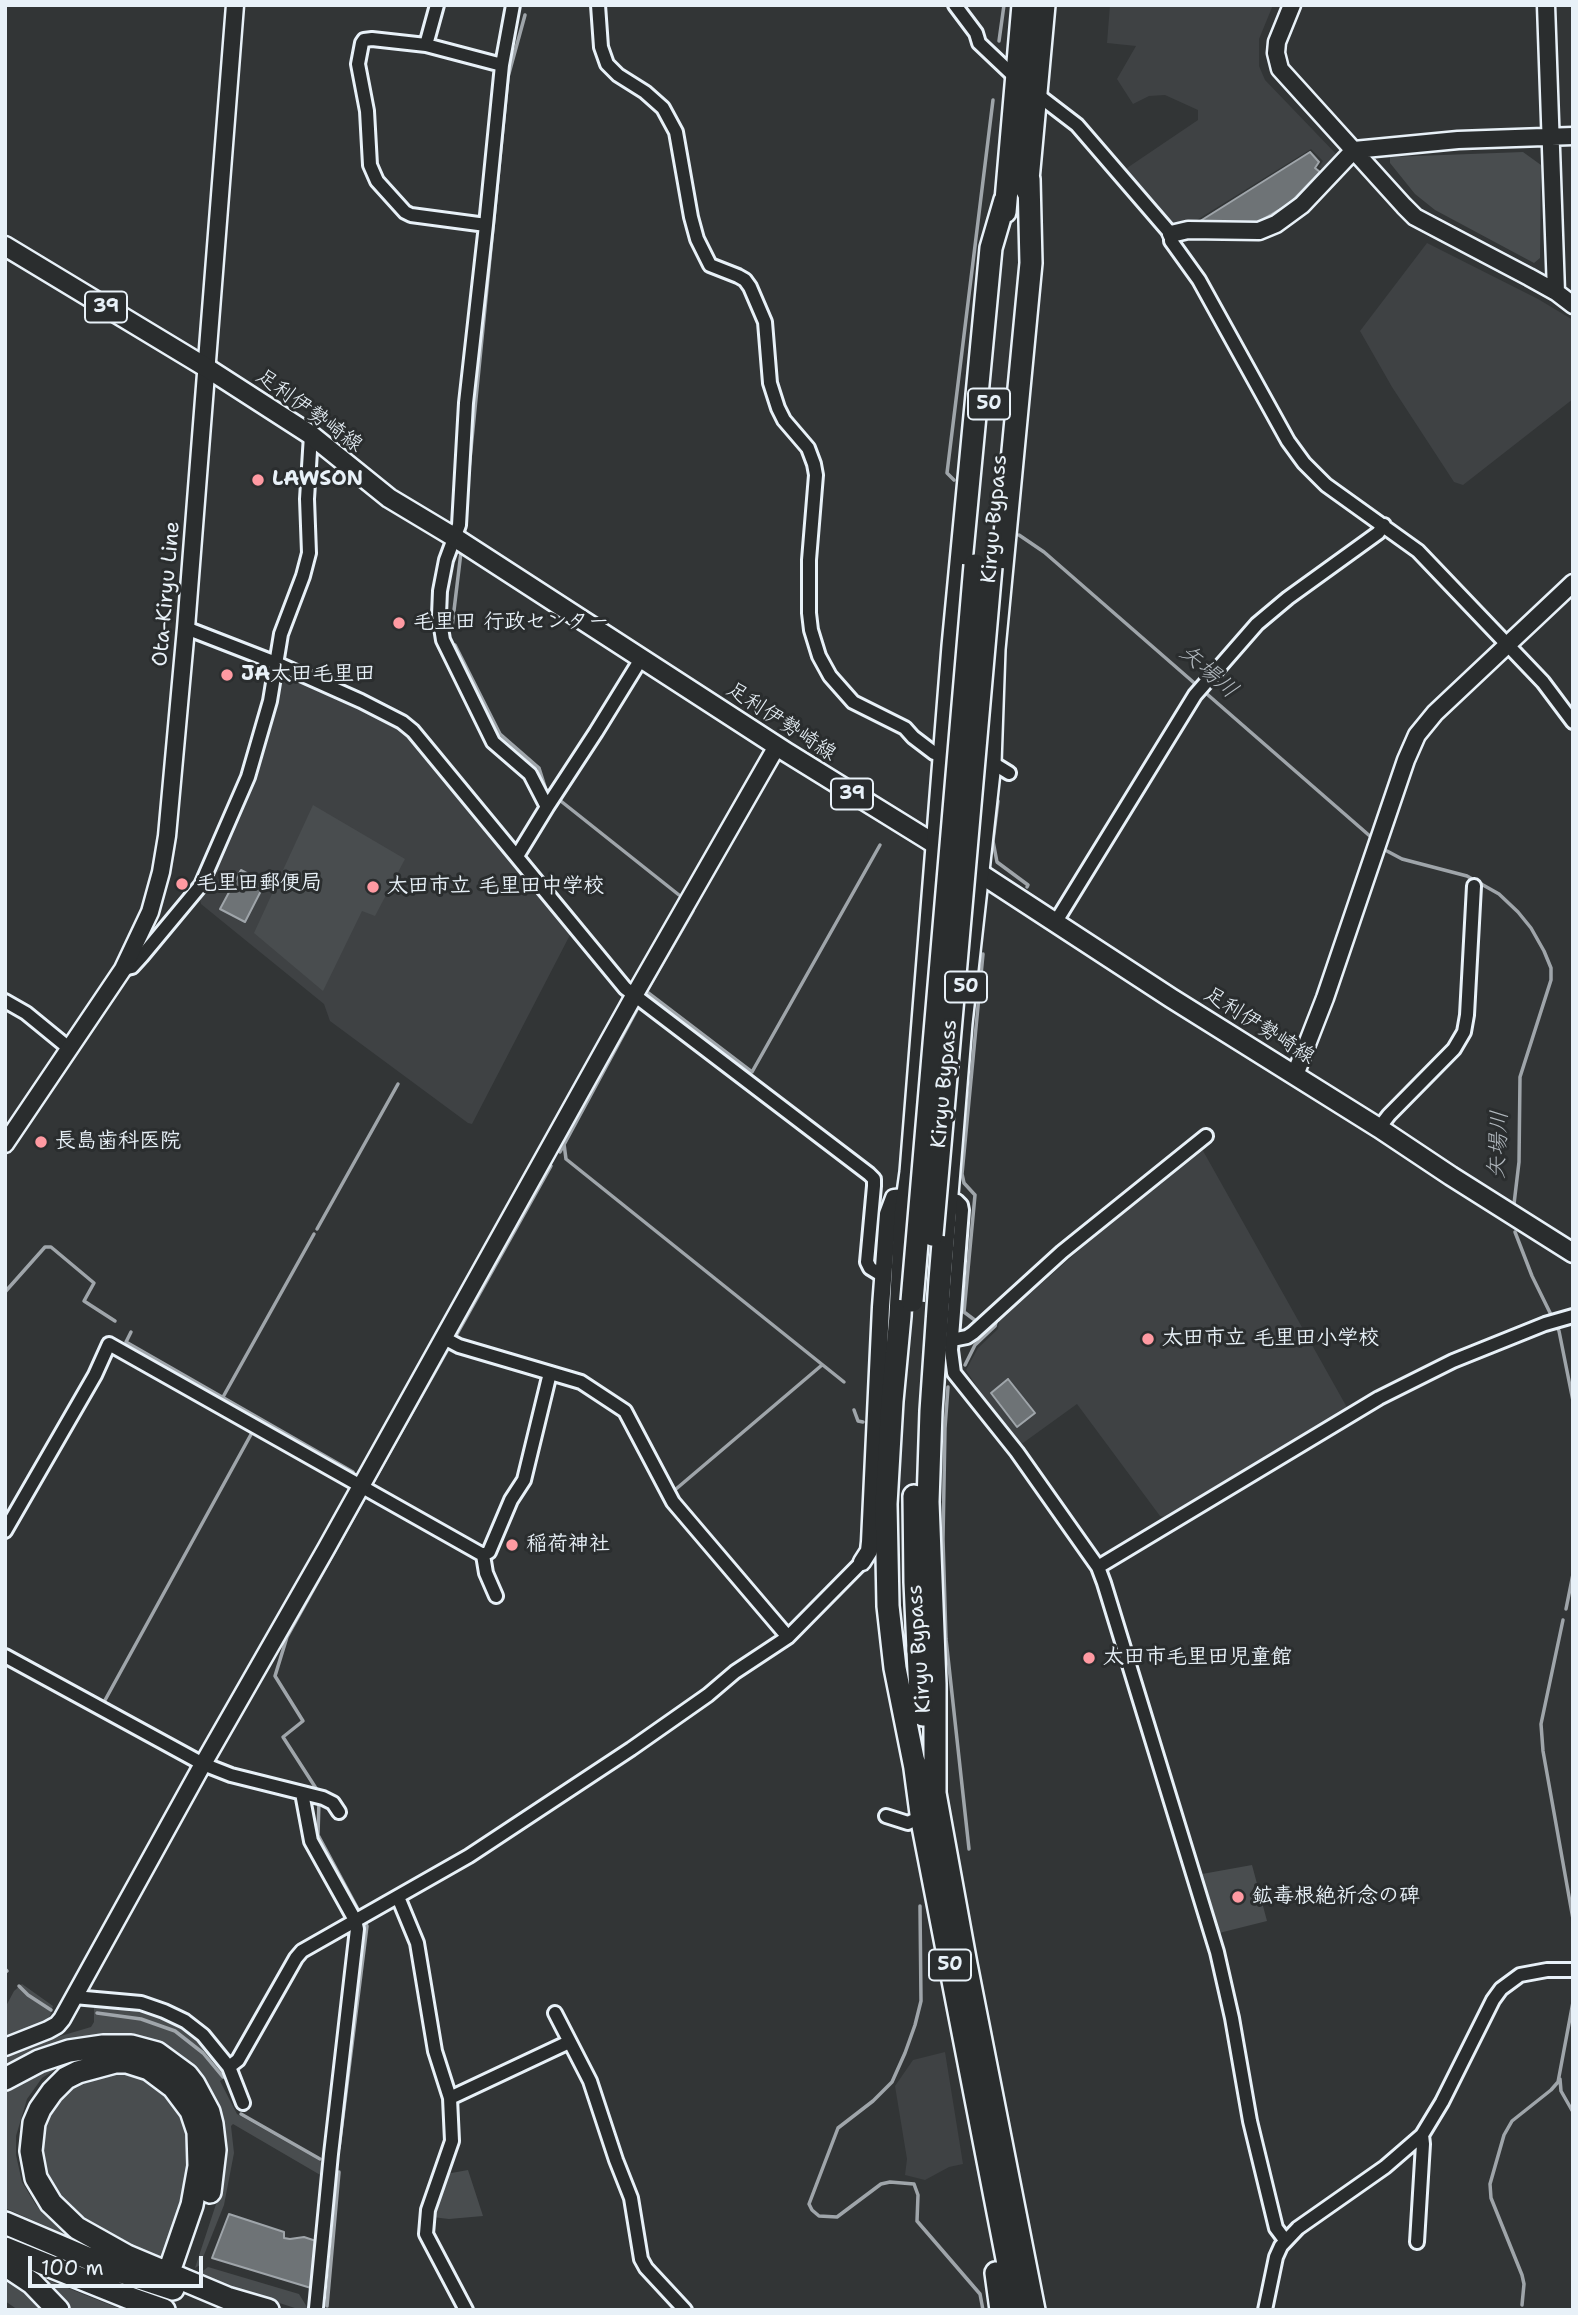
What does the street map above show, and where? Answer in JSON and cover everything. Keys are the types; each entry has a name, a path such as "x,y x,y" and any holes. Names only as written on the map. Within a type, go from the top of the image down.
{"highway":[{"name":"Kiryu Bypass","path":"995,2157 922,1821 905,1672 899,1506 983,566 1005,200 1023,5"},
{"name":"Kiryu Bypass","path":"983,566 1029,179 1044,5"},
{"name":"50","path":"935,1796 935,1684 928,1502 938,1306 961,1023 979,873 999,768 994,649 1031,263 1029,179"},
{"name":"50","path":"916,1773 895,1668 888,1606 886,1504 907,1195 953,646 991,248 1005,200"},
{"name":"Kiryu Bypass","path":"919,1301 914,1544 920,1694 1017,2310"},
{"path":"5,2079 69,2051 103,2046 131,2046 157,2053 187,2076 209,2112 215,2150 206,2209 178,2266 198,2176 198,2132 191,2111 173,2087 149,2069 127,2062 115,2062 66,2078 52,2092 34,2123 31,2151 36,2178 51,2203 77,2228 119,2252 227,2298 268,2310"},
{"name":"50","path":"995,2157 990,2219 1001,2310"},
{"name":"50","path":"995,2157 1034,2310"},
{"name":"50","path":"995,2157 1023,2199 1049,2310"},
{"path":"5,2223 118,2271 235,2310"},
{"path":"5,2248 164,2310"},
{"path":"5,2265 32,2283 58,2310"}],"main road":[{"name":"足利伊勢崎線","path":"5,246 207,368 311,435 381,492 1573,1252"}],"street":[{"name":"Ota-Kiryu Line","path":"5,1144 123,969 150,912 164,856 186,628 235,5"},
{"path":"426,45 437,5"},
{"path":"513,5 502,65 466,403 459,525 446,560 439,615 443,640 493,742 530,774 552,799"},
{"path":"598,5 601,47 607,64 663,108 676,132 691,217 697,239 710,265 738,276 750,287 765,322 770,383 778,408 784,420 808,448 814,464 816,475 809,560 809,613 819,656 835,682 853,702 905,727 924,746 945,758 999,768"},
{"path":"955,5 976,33 979,43 1017,79 1077,125 1171,234 1171,241 1199,280 1288,441 1320,480 1418,551 1508,645 1559,702 1573,722"},
{"path":"1292,5 1279,32 1276,53 1280,69 1415,217 1556,292 1573,305"},
{"path":"1546,5 1556,292"},
{"path":"486,225 411,215 405,212 377,181 370,165 367,111 359,75 362,43 372,39 426,45 502,65"},
{"path":"1171,234 1188,230 1259,231 1276,224 1303,205 1354,150 1458,140 1573,136"},
{"path":"123,969 132,967 201,885 248,777 271,701 281,634 309,553 307,499 311,435"},
{"path":"1055,923 1195,695 1257,624 1288,598 1378,533 1384,525"},
{"path":"1296,1075 1417,734 1435,713 1573,583"},
{"path":"186,628 276,663 402,722 424,742 625,988 874,1179 867,1262 870,1268 883,1276"},
{"path":"517,856 640,659"},
{"path":"5,2047 57,2025 74,1997 444,1338 641,998 777,746"},
{"path":"1380,1128 1389,1115 1454,1049 1464,1032 1474,886"},
{"path":"5,1001 26,1013 70,1049"},
{"path":"952,1339 967,1337 973,1333 1062,1252 1206,1136"},
{"path":"229,2067 238,2060 302,1951 469,1856 631,1749 708,1695 735,1672 788,1637 862,1562 869,1551 870,1542 883,1276 891,1202 894,1198 907,1195 947,1199 957,1201 962,1210 952,1339 951,1362 954,1373 1017,1452 1098,1567 1217,1952 1250,2121 1276,2228 1285,2240"},
{"path":"1098,1567 1379,1398 1453,1360 1561,1319"},
{"path":"444,1338 459,1346 581,1382 625,1411 673,1502 788,1637"},
{"path":"5,1531 95,1375 109,1344 483,1555"},
{"path":"483,1555 489,1552 511,1500 524,1480 550,1373"},
{"path":"483,1555 486,1573 496,1596"},
{"path":"5,1656 203,1764 231,1775 312,1795 333,1803 339,1812"},
{"path":"312,1795 311,1841 360,1917 331,2154 316,2308"},
{"path":"886,1816 908,1824 922,1821"},
{"path":"398,1897 417,1943 433,2039 450,2098 452,2141 428,2210 426,2234 466,2310"},
{"path":"1265,2310 1276,2258 1285,2240 1385,2167 1422,2136 1501,1989 1520,1975 1547,1970 1573,1970"},
{"path":"74,1997 141,2003 185,2021 203,2035 229,2067 243,2103"},
{"path":"555,2013 590,2081 631,2198 641,2259 685,2310"},
{"path":"450,2098 569,2042"},
{"path":"1417,2242 1422,2136"}],"shaded area":[{"path":"1110,5 1273,5 1259,39 1259,66 1265,80 1339,157 1325,172 1319,167 1323,161 1311,149 1192,223 1173,226 1124,170 1198,120 1198,110 1165,95 1149,96 1133,104 1117,79 1136,46 1107,43"},
{"path":"1310,152 1319,162 1315,168 1320,172 1289,204 1256,223 1197,223"},
{"path":"1523,152 1541,165 1540,258 1534,263 1435,210 1415,194 1390,163 1390,157"},
{"path":"1427,243 1538,299 1573,320 1573,399 1463,485 1454,482 1392,387 1360,331"},
{"name":"太田市立 毛里田中学校","path":"282,674 398,728 418,744 571,933 472,1124 330,1021 324,1004 201,904 200,899 221,876 213,868 266,740"},
{"path":"313,805 405,859 375,916 362,911 323,991 254,933"},
{"path":"241,870 265,883 245,922 220,909"},
{"name":"太田市立 毛里田小学校","path":"1202,1149 1349,1411 1295,1439 1165,1517 1160,1516 1077,1404 1023,1443 1016,1442 979,1397 979,1390 966,1370 978,1348 998,1329 999,1321 1179,1162"},
{"path":"1008,1379 1035,1413 1017,1427 991,1393"},
{"path":"1252,1865 1267,1921 1219,1933 1202,1874"},
{"path":"22,1984 53,2006 48,2022 5,2041 5,2008 14,1991"},
{"path":"94,2007 121,2007 145,2011 171,2019 188,2031 213,2055 228,2076 220,2081 237,2114 320,2161 324,2166 322,2176 233,2124 234,2153 224,2205 200,2265 195,2268 219,2195 226,2154 222,2121 216,2102 195,2069 164,2046 143,2038 109,2034 69,2041 5,2068 5,2057 47,2040 91,2027 94,2022"},
{"path":"945,2052 963,2164 949,2167 925,2180 905,2175 907,2159 895,2086 913,2060"},
{"path":"66,2060 66,2063 42,2078 27,2099 16,2136 16,2155 22,2182 36,2205 70,2237 5,2208 5,2086"},
{"path":"119,2072 145,2079 170,2096 187,2128 190,2169 182,2208 164,2262 99,2232 65,2207 38,2165 44,2116 73,2081"},
{"path":"468,2170 483,2216 449,2219 432,2217 436,2201 443,2192 446,2174"},
{"path":"229,2214 284,2232 284,2238 304,2237 316,2241 311,2288 212,2258"},
{"path":"208,2267 299,2294 307,2307 318,2310 301,2310 196,2276"},
{"path":"35,2275 123,2310 66,2310"},
{"path":"5,2278 43,2310 18,2310 5,2301"}],"waterway":[{"name":"矢場川","path":"999,41 1004,5"},
{"path":"466,499 508,77 525,15"},
{"name":"矢場川","path":"954,480 947,473 993,100"},
{"name":"矢場川","path":"1019,535 1044,552 1371,837"},
{"path":"452,627 461,552"},
{"path":"455,645 500,734 539,768 546,790 551,794"},
{"path":"557,798 679,895"},
{"path":"998,801 993,841 997,862 1028,885 1027,887"},
{"path":"647,992 752,1072 880,845"},
{"name":"矢場川","path":"1387,851 1402,859 1467,876 1499,894 1531,928 1551,968 1551,980 1520,1077 1519,1162 1514,1204"},
{"path":"647,991 693,911"},
{"path":"976,1321 964,1312 975,1195 964,1183 962,1174 983,954"},
{"path":"560,1152 640,1004"},
{"path":"317,1229 398,1084"},
{"path":"564,1144 566,1159 844,1382"},
{"path":"457,1334 551,1166"},
{"name":"矢場川","path":"1515,1232 1532,1276 1559,1331 1573,1401"},
{"path":"223,1397 314,1234"},
{"path":"5,1292 45,1247 51,1247 94,1283 84,1301 115,1321"},
{"path":"965,1365 975,1345 996,1322"},
{"path":"131,1332 126,1342 353,1472"},
{"path":"373,1482 448,1349"},
{"path":"676,1489 822,1365"},
{"path":"948,1387 943,1539 946,1639 969,1849"},
{"path":"854,1410 858,1421 863,1422"},
{"path":"104,1702 254,1429"},
{"path":"319,1793 283,1737 303,1721 275,1676 287,1637 364,1499"},
{"path":"1566,1609 1573,1574"},
{"path":"1563,1620 1541,1724 1543,1751 1573,1919"},
{"path":"319,1800 318,1835 367,1926 339,2148"},
{"path":"920,1906 921,2001 905,2053 892,2082 873,2101 838,2128 809,2204 819,2216 837,2217 881,2184 914,2184 918,2195 917,2221 980,2294 983,2310"},
{"path":"19,1986 51,2010"},
{"path":"1522,2305 1522,2275 1491,2198 1490,2184 1504,2135 1512,2121 1558,2082 1573,2002"},
{"path":"97,2013 141,2019 175,2031 203,2053 223,2077"},
{"path":"1560,2079 1561,2091 1573,2112"},
{"path":"241,2114 320,2159"},
{"path":"327,2306 339,2172"}],"place":[{"name":"LAWSON","path":"258,480"},
{"name":"毛里田 行政センター","path":"399,623"},
{"name":"JA太田毛里田","path":"227,675"},
{"name":"毛里田郵便局","path":"182,884"},
{"name":"太田市立 毛里田中学校","path":"373,887"},
{"name":"長島歯科医院","path":"41,1142"},
{"name":"太田市立 毛里田小学校","path":"1148,1339"},
{"name":"稲荷神社","path":"512,1545"},
{"name":"太田市毛里田児童館","path":"1089,1658"},
{"name":"鉱毒根絶祈念の碑","path":"1238,1897"}]}
